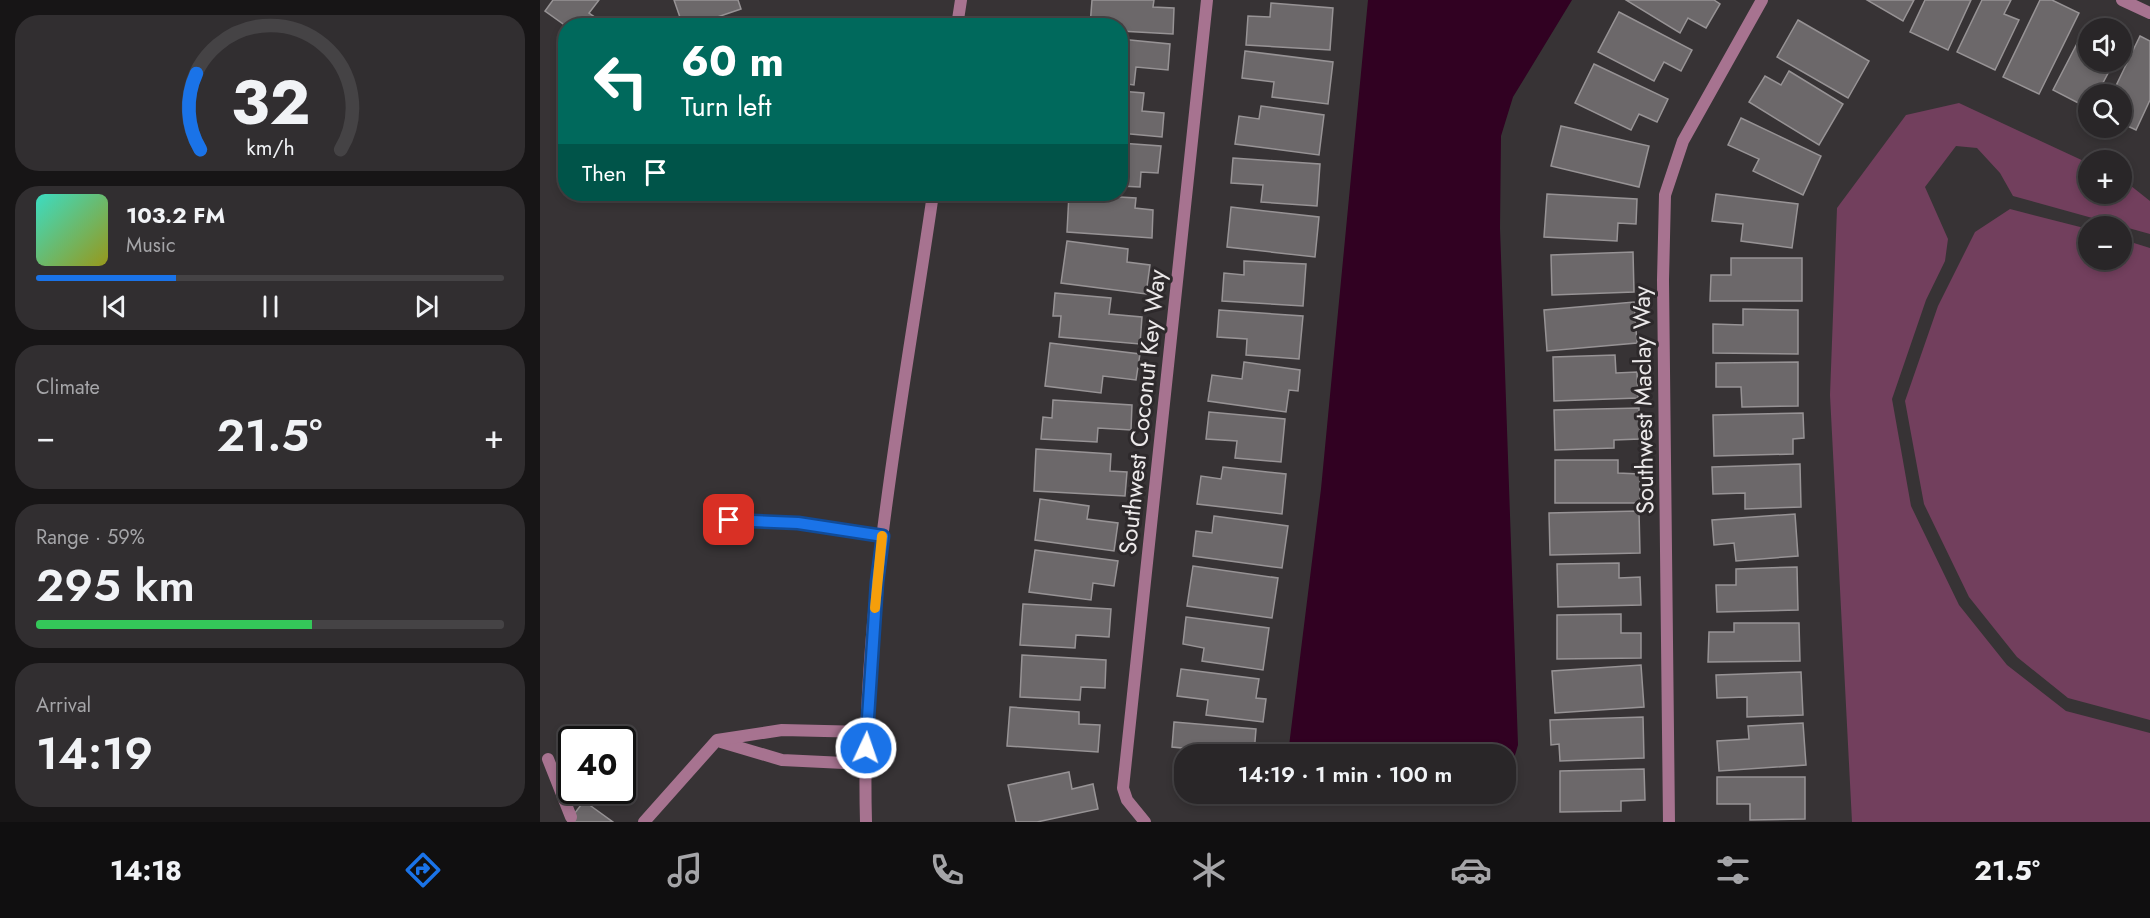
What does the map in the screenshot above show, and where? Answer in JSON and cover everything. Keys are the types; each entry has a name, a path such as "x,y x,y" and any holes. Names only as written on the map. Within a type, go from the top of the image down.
{"street":[{"path":"958,18 961,0"},
{"name":"Southwest Coconut Key Way","path":"1145,822 1127,800 1124,788 1207,0"},
{"name":"Southwest Maclay Way","path":"1669,822 1663,280 1665,195 1683,141 1762,0"},
{"path":"2122,0 2150,13"},
{"path":"866,822 865,764 877,582 932,201"},
{"path":"729,520 798,523 883,536"},
{"path":"644,822 717,740 782,730 867,732"},
{"path":"717,740 782,760 865,764"},
{"path":"548,759 571,817"}],"shaded area":[{"path":"1368,0 1572,0 1513,97 1501,136 1500,228 1518,745 1516,752 1516,744 1289,744 1321,489"},
{"path":"1959,103 2078,158 2078,204 2132,204 2132,187 2150,201 2150,234 2132,229 2132,216 2085,216 2013,196 2000,173 1977,148 1956,146 1925,187 1948,239 1945,261 1926,300 1892,399 1911,506 1959,605 2007,665 2066,711 2150,733 2150,822 1852,822 1830,395 1837,208 1906,115"},
{"path":"2010,209 2078,226 2078,270 2132,270 2132,242 2150,248 2150,720 2068,698 2017,657 1969,597 1924,504 1905,401 1938,306 1975,232"}],"building":[{"path":"553,0 599,0 589,13 596,18 558,18 558,20 545,11"},
{"path":"674,0 738,0 741,9 715,18 680,18"},
{"path":"1092,0 1154,0 1153,7 1174,8 1173,34 1128,31 1128,18 1091,18"},
{"path":"1626,0 1714,0 1720,4 1706,28 1688,18 1680,33"},
{"path":"1867,0 1914,0 1903,21"},
{"path":"1925,0 1971,0 1948,50 1910,32"},
{"path":"1982,0 2011,0 2004,14 2019,20 1995,70 1957,52"},
{"path":"2040,0 2052,0 2079,13 2039,94 2003,77"},
{"path":"1271,3 1333,8 1330,50 1246,45 1248,16 1270,17"},
{"path":"1619,12 1692,50 1681,71 1664,62 1654,81 1598,52"},
{"path":"1798,20 1869,61 1848,98 1777,57"},
{"path":"2140,36 2150,41 2150,100 2136,130 2132,128 2132,84 2117,84 2123,72 2132,72 2132,53"},
{"path":"1128,40 1170,44 1168,70 1136,67 1134,85 1128,84"},
{"path":"2078,42 2078,72 2109,72 2102,84 2078,84 2078,103 2053,90"},
{"path":"1245,51 1333,62 1328,104 1272,97 1274,82 1242,78"},
{"path":"1594,64 1668,99 1657,122 1639,114 1631,130 1575,103"},
{"path":"1789,71 1843,104 1819,145 1749,102 1765,76 1781,85"},
{"path":"1128,92 1144,93 1142,111 1164,113 1162,137 1128,134"},
{"path":"1261,106 1324,115 1319,155 1235,144 1239,116 1259,119"},
{"path":"1741,118 1821,156 1803,195 1753,171 1759,159 1728,145"},
{"path":"1561,126 1649,146 1639,187 1551,166"},
{"path":"1128,144 1161,146 1158,173 1141,172 1140,187 1128,186"},
{"path":"1233,158 1320,164 1317,206 1261,202 1263,185 1231,183"},
{"path":"1547,194 1637,199 1636,224 1618,223 1617,241 1544,237"},
{"path":"1716,194 1798,204 1792,248 1741,241 1743,224 1712,221"},
{"path":"1128,198 1136,198 1135,208 1153,210 1152,238 1067,232 1069,201 1128,201"},
{"path":"1231,207 1319,217 1315,257 1227,247"},
{"path":"1067,241 1128,249 1127,262 1150,265 1146,294 1061,283"},
{"path":"1633,252 1634,292 1552,295 1551,255"},
{"path":"1731,258 1802,258 1802,301 1710,301 1711,275 1731,275"},
{"path":"1244,261 1306,264 1303,306 1222,301 1224,273 1244,275"},
{"path":"1055,293 1111,298 1109,314 1142,317 1140,344 1059,337 1061,316 1053,316"},
{"path":"1634,302 1637,343 1547,351 1544,310"},
{"path":"1743,309 1798,310 1798,354 1713,353 1713,324 1743,325"},
{"path":"1219,310 1303,316 1299,359 1246,355 1247,339 1217,337"},
{"path":"1050,343 1140,354 1136,380 1103,376 1101,393 1045,386"},
{"path":"1615,355 1616,373 1637,372 1638,398 1554,401 1553,357"},
{"path":"1244,362 1300,370 1298,391 1289,390 1286,412 1208,401 1212,375 1242,379"},
{"path":"1798,362 1798,406 1742,407 1741,387 1716,387 1716,363"},
{"path":"1053,400 1132,405 1131,430 1098,428 1097,442 1041,439 1043,417 1052,418"},
{"path":"1639,408 1640,439 1614,440 1614,448 1555,450 1554,410"},
{"path":"1209,412 1285,419 1281,462 1235,458 1237,441 1206,439"},
{"path":"1803,413 1804,438 1793,439 1793,454 1714,456 1713,415"},
{"path":"1036,449 1111,454 1110,471 1127,472 1125,496 1034,491"},
{"path":"1555,460 1618,460 1618,473 1640,474 1640,503 1555,503"},
{"path":"1800,464 1801,507 1745,509 1745,493 1713,494 1712,467"},
{"path":"1223,467 1286,474 1282,514 1197,504 1201,476 1221,479"},
{"path":"1040,499 1089,506 1087,519 1118,523 1114,551 1035,540"},
{"path":"1639,511 1640,553 1550,555 1549,513"},
{"path":"1795,514 1798,556 1736,561 1734,543 1714,545 1712,520"},
{"path":"1214,516 1288,526 1282,568 1193,556 1196,531 1212,533"},
{"path":"1035,550 1118,561 1114,586 1093,583 1091,600 1029,592"},
{"path":"1619,563 1619,578 1640,577 1641,605 1558,607 1557,564"},
{"path":"1193,566 1278,578 1272,618 1187,606"},
{"path":"1797,567 1798,610 1717,612 1716,585 1736,585 1736,569"},
{"path":"1023,604 1111,609 1109,637 1076,635 1075,648 1020,645"},
{"path":"1621,614 1621,633 1641,633 1641,658 1557,659 1557,615"},
{"path":"1186,617 1269,628 1263,670 1202,661 1204,648 1183,644"},
{"path":"1734,623 1799,623 1800,661 1708,662 1709,632 1734,632"},
{"path":"1022,655 1106,660 1105,688 1081,687 1080,700 1020,697"},
{"path":"1641,665 1644,707 1555,713 1552,671"},
{"path":"1181,669 1259,679 1256,698 1266,699 1263,722 1206,715 1208,700 1177,696"},
{"path":"1801,672 1803,715 1747,717 1747,697 1717,698 1716,675"},
{"path":"1010,707 1079,712 1079,724 1100,725 1098,752 1007,746"},
{"path":"1643,717 1644,758 1560,761 1559,744 1551,745 1550,720"},
{"path":"1174,722 1256,729 1255,744 1174,744 1172,747"},
{"path":"1803,723 1806,765 1719,771 1717,741 1749,739 1748,726"},
{"path":"1644,769 1645,800 1621,801 1621,811 1560,812 1560,771"},
{"path":"1069,772 1072,789 1093,784 1098,809 1037,822 1016,822 1008,785"},
{"path":"1717,777 1805,777 1805,819 1750,820 1750,804 1717,804"},
{"path":"582,804 588,804 613,822 568,822"}],"slow traffic":[{"path":"875,608 882,536"}],"route":[{"path":"729,520 798,523 883,536 877,582 866,748"}]}
